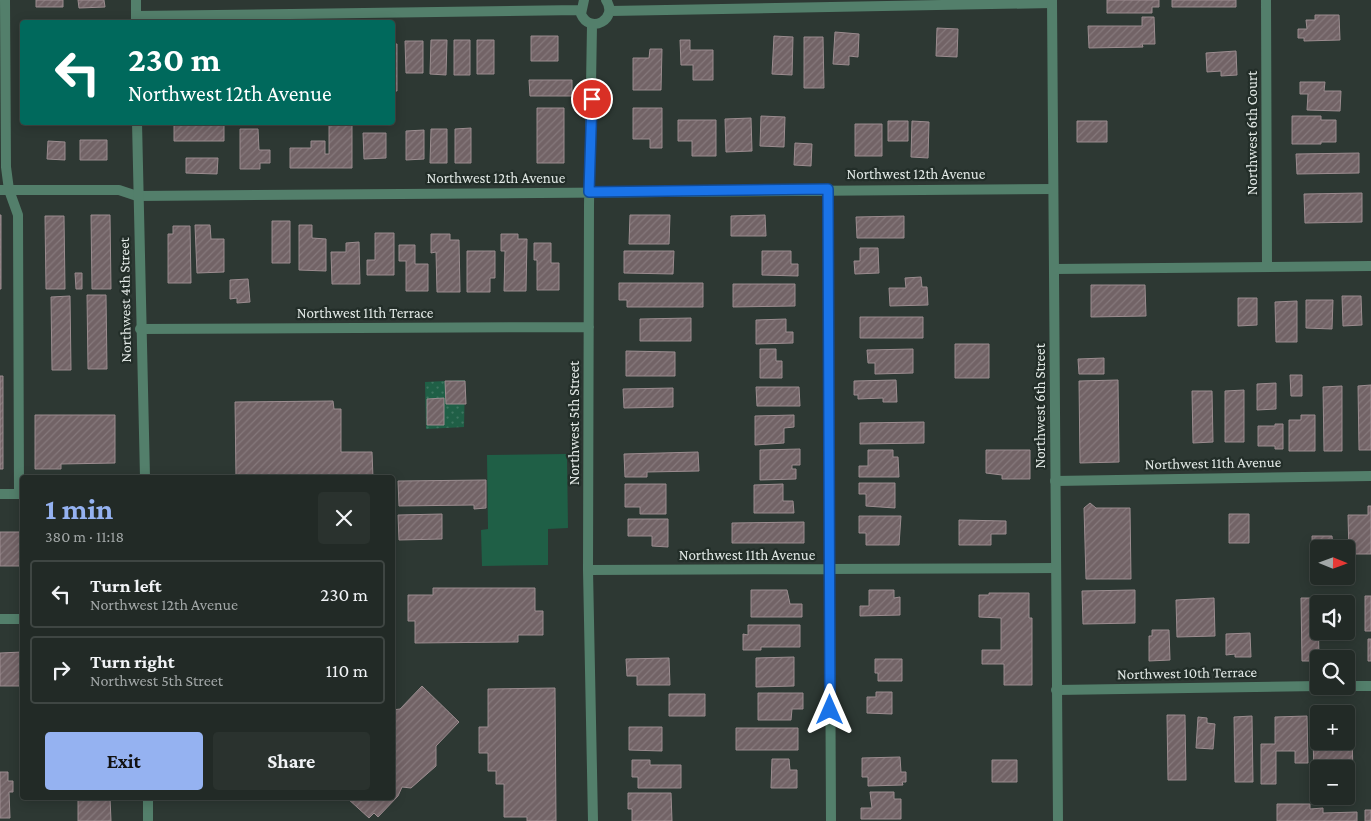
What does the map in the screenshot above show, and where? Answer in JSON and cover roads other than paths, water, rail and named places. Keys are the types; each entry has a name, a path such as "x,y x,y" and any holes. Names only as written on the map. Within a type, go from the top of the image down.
{"street":[{"path":"5,0 6,167 4,190 18,215 21,475"},
{"path":"136,0 136,19 582,5 585,21 592,25 606,20 610,10 606,0"},
{"name":"Northwest 6th Court","path":"1266,0 1267,267"},
{"path":"610,10 1052,2"},
{"name":"Northwest 6th Street","path":"1052,2 1057,818"},
{"name":"Northwest 5th Street","path":"592,25 589,192 588,570 593,821"},
{"name":"Northwest 4th Street","path":"137,125 140,329 145,475"},
{"path":"828,189 831,821"},
{"name":"Northwest 12th Avenue","path":"4,190 119,190 138,196 828,189 1053,189"},
{"path":"1054,268 1371,266"},
{"name":"Northwest 11th Terrace","path":"140,329 589,327"},
{"name":"Northwest 11th Avenue","path":"1055,481 1371,476"},
{"path":"0,494 20,494"},
{"name":"Northwest 11th Avenue","path":"588,570 1056,568"},
{"path":"0,619 20,619"},
{"name":"Northwest 10th Terrace","path":"1056,690 1310,686"},
{"path":"1355,686 1371,686"},
{"path":"148,800 148,821"}]}
